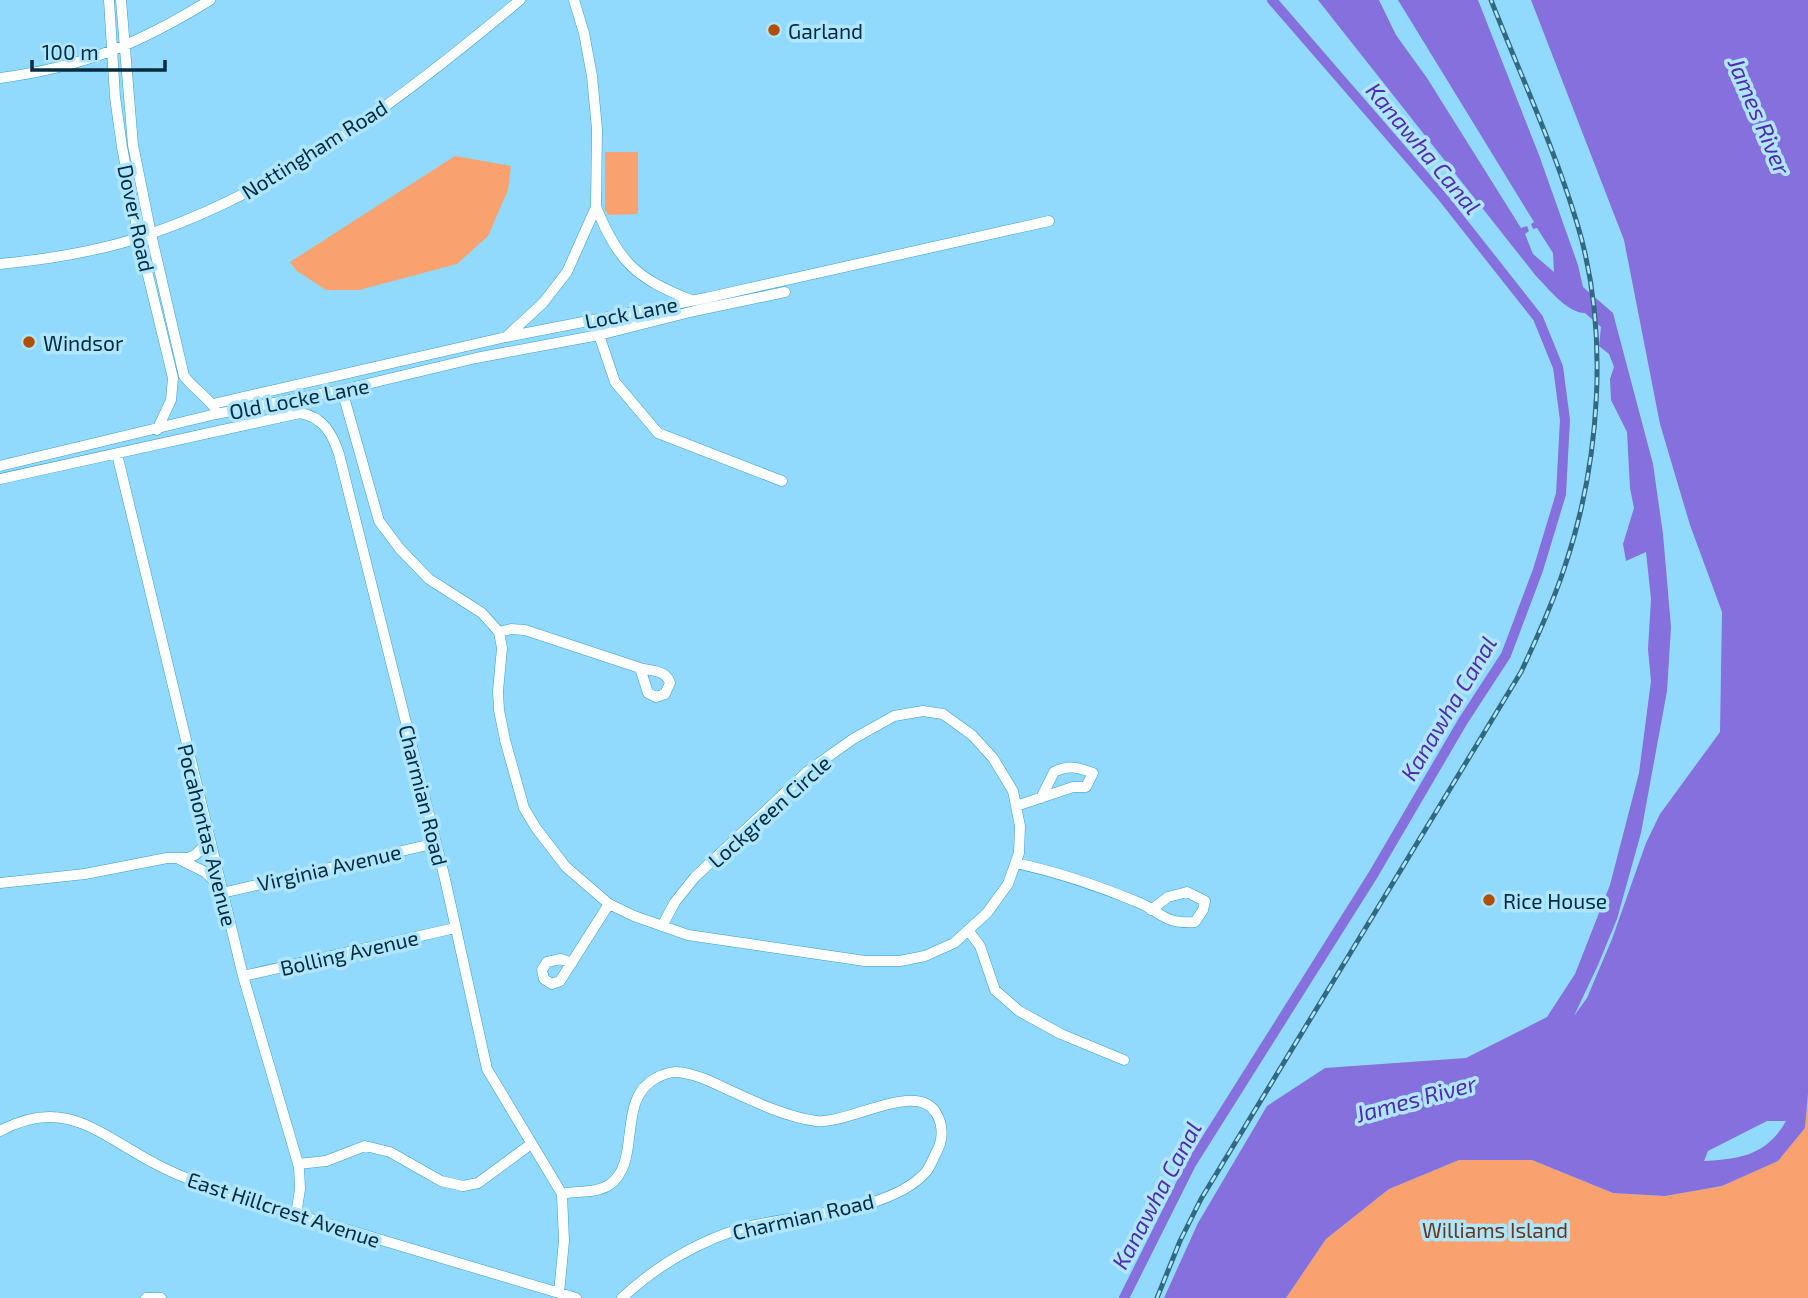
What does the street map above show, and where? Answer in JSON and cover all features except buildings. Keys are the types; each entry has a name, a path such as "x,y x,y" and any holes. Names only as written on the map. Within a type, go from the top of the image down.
{"street":[{"name":"Dover Road","path":"109,0 115,97 122,147 139,238 173,378 171,400 157,430"},
{"name":"Dover Road","path":"121,0 133,145 151,234 184,376 214,409"},
{"path":"0,78 61,68 113,52 182,18 210,0"},
{"name":"Nottingham Road","path":"0,264 85,251 139,238 225,204 301,163 452,56 520,0"},
{"path":"506,337 556,289 577,256 596,207 597,129 592,76 584,33 574,0"},
{"path":"596,207 616,249 635,270 657,286 691,300"},
{"name":"Lock Lane","path":"214,409 506,337 691,300 1049,221"},
{"name":"Old Locke Lane","path":"0,466 157,430 214,409 342,390 476,358 599,335 785,292"},
{"path":"599,335 615,382 658,433 782,481"},
{"path":"472,346 476,358"},
{"path":"342,390 379,521 400,549 429,579 468,602 499,632 525,629 640,667"},
{"name":"Charmian Road","path":"117,453 300,413 312,415 324,424 335,442 436,843 487,1069 562,1194 564,1241 559,1293"},
{"path":"0,479 117,453"},
{"name":"Pocahontas Avenue","path":"117,453 243,976 298,1164 300,1189 296,1215"},
{"name":"Lockgreen Circle","path":"499,632 502,648 499,710 524,808 551,849 566,866 609,904 662,926 688,935 865,961 900,961 925,956 954,943 987,913 1008,884 1019,853 1020,825 1013,791 993,758 972,735 943,714 923,711 894,716 853,739 808,771 695,877 675,902 662,926"},
{"path":"1016,806 1041,798 1073,787 1086,787 1093,773 1078,767 1063,767 1054,772 1041,798"},
{"path":"0,883 85,874 195,855 209,841"},
{"name":"Virginia Avenue","path":"222,890 436,843"},
{"path":"179,858 205,873 222,890"},
{"path":"1016,863 1078,878 1140,902 1152,910 1178,923 1195,922 1205,901 1187,892 1168,897 1152,910"},
{"path":"572,963 609,904"},
{"name":"Bolling Avenue","path":"243,976 455,928"},
{"path":"968,930 980,946 995,990 1018,1011 1061,1034 1124,1060"},
{"name":"Charmian Road","path":"562,1194 605,1187 617,1178 624,1161 633,1110 640,1091 652,1079 674,1072 690,1075 787,1114 817,1121 844,1118 910,1100 925,1103 935,1111 941,1127 941,1146 928,1170 902,1189 852,1207 762,1224 715,1238 662,1267 639,1282 622,1298"},
{"name":"East Hillcrest Avenue","path":"0,1131 36,1119 72,1119 189,1180 234,1196 576,1298"},
{"path":"298,1164 326,1161 365,1146 390,1152 441,1181 463,1186 478,1183 531,1144"},
{"path":"146,1297 161,1298"}],"green space":[{"path":"605,152 638,152 638,214 609,215 605,210"},
{"path":"455,156 511,166 508,190 488,236 457,264 359,290 326,290 297,271 290,262"},
{"name":"Williams Island","path":"1808,1093 1808,1298 1286,1298 1326,1239 1389,1189 1459,1160 1532,1160 1613,1193 1665,1196 1722,1186 1778,1161 1805,1128"}],"water":[{"name":"James River","path":"1318,0 1379,0 1396,35 1427,78 1521,228 1527,226 1529,231 1525,234 1533,254 1554,272 1553,253 1537,228 1533,229 1531,224 1534,222 1398,0 1478,0 1539,155 1578,265 1583,287 1613,313 1653,464 1663,534 1671,627 1667,691 1641,833 1617,919 1574,1016 1587,998 1612,939 1646,843 1660,814 1720,732 1722,612 1690,525 1660,424 1624,240 1531,0 1808,0 1808,1093 1805,1128 1778,1161 1722,1186 1665,1196 1613,1193 1532,1160 1459,1160 1389,1189 1326,1239 1286,1298 1164,1298 1198,1223 1267,1106 1325,1068 1466,1058 1547,1017 1575,974 1610,885 1639,773 1651,681 1648,649 1651,599 1646,552 1626,561 1623,544 1634,508 1630,488 1627,432 1611,400 1610,379 1614,367 1609,354 1599,346 1601,327 1585,313 1571,309 1536,276","holes":["1767,1121 1786,1121 1770,1141 1751,1153 1729,1159 1704,1161 1708,1151"]}],"waterway":[{"name":"Kanawha Canal","path":"1124,1298 1191,1164 1373,875 1463,721 1506,655 1538,570 1561,494 1565,420 1558,367 1538,318 1441,195 1272,0"}],"railway":[{"path":"1157,1298 1180,1241 1201,1199 1521,672 1554,596 1576,528 1593,442 1597,352 1594,308 1577,223 1558,166 1491,0"}],"place":[{"name":"Garland","path":"774,30"},
{"name":"Windsor","path":"29,342"},
{"name":"Rice House","path":"1489,900"}]}
